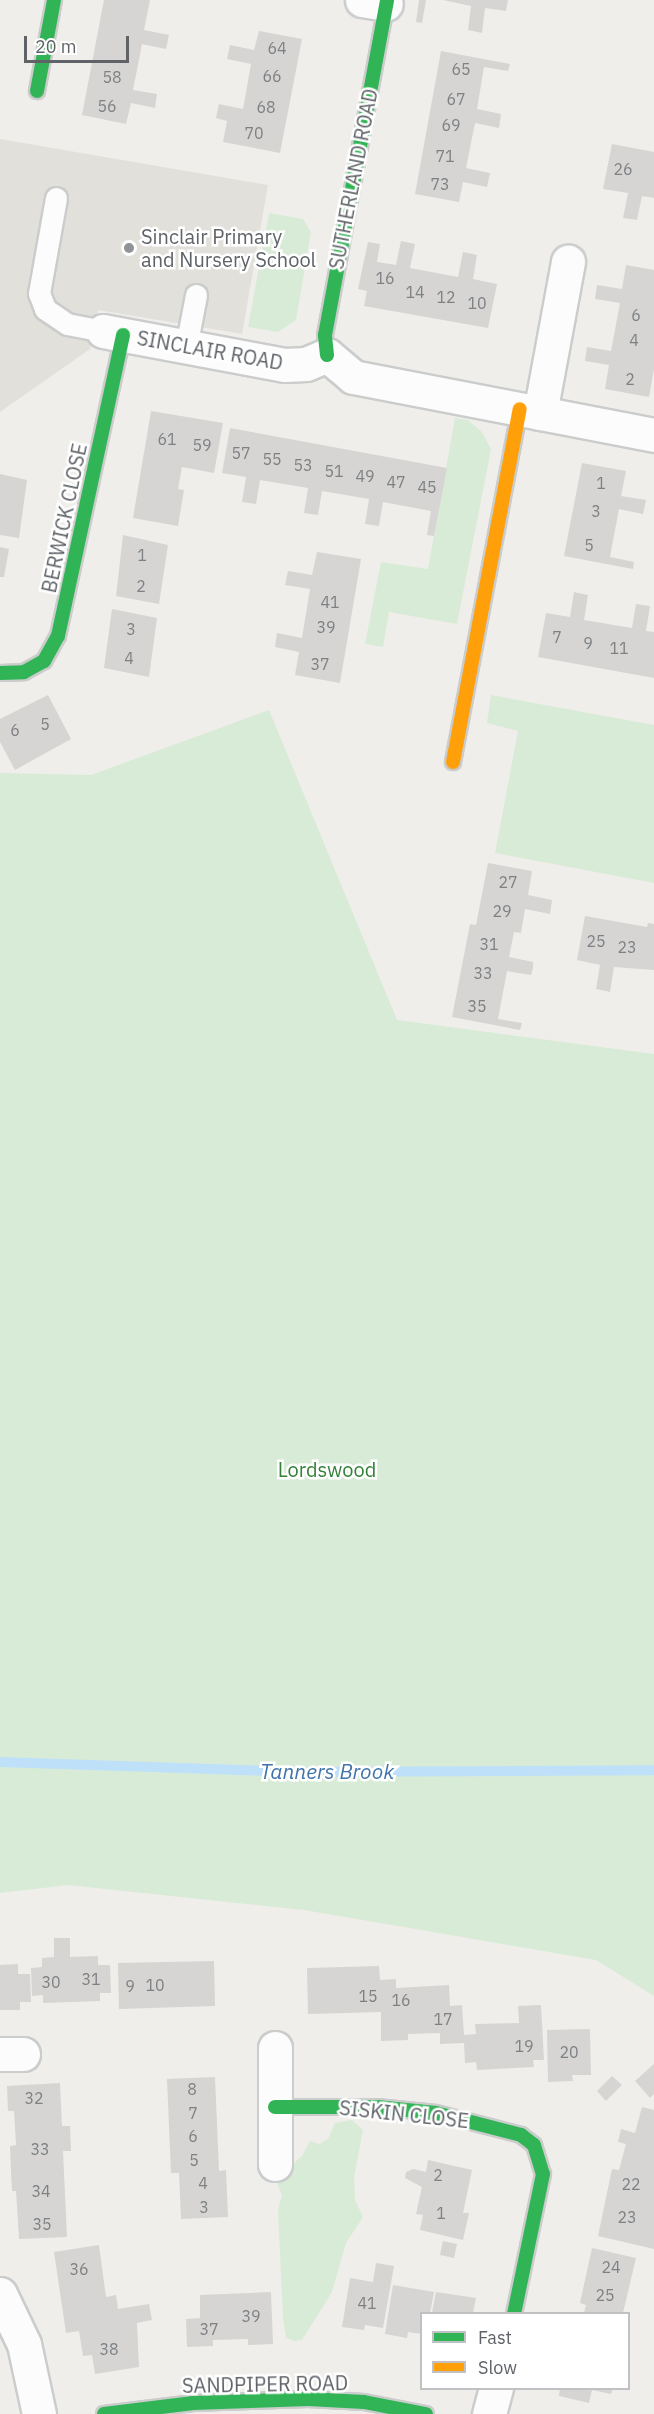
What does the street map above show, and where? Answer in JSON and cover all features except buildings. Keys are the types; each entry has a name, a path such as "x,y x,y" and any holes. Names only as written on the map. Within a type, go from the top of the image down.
{"street":[{"path":"37,91 54,0"},
{"name":"SUTHERLAND ROAD","path":"327,355 325,335 378,1"},
{"path":"453,762 530,411 568,262"},
{"name":"SINCLAIR ROAD","path":"113,333 285,365 306,364 327,355"},
{"name":"BERWICK CLOSE","path":"0,673 24,672 44,660 58,636 113,333"},
{"path":"327,355 353,377 654,435"},
{"path":"275,2048 275,2164"},
{"name":"SISKIN CLOSE","path":"275,2107 377,2107 436,2113 511,2131 534,2145 543,2174 514,2312"},
{"path":"0,2294 24,2344 39,2414"},
{"path":"489,2414 495,2390"},
{"name":"SANDPIPER ROAD","path":"104,2414 364,2402 426,2414"}],"lane":[{"path":"56,198 39,293 54,319 113,333"},
{"path":"186,346 196,295"}],"shaded area":[{"name":"Sinclair Primary and Nursery School","path":"0,139 268,185 242,334 98,310 90,349 0,412"}],"green space":[{"path":"269,213 303,219 311,232 296,320 278,332 248,327"},
{"path":"455,418 468,420 482,432 491,449 457,624 389,612 383,647 365,644 381,562 428,569"},
{"path":"491,695 654,725 654,883 495,853 518,731 487,723"},
{"name":"Lordswood","path":"269,710 397,1020 654,1054 654,1996 596,1960 304,1910 68,1885 0,1893 0,773 91,775"},
{"path":"352,2120 363,2130 354,2177 355,2200 363,2217 346,2243 332,2292 302,2340 295,2341 286,2338 283,2318 278,2210 282,2195 275,2179 302,2156 310,2141 319,2144 328,2139 335,2123"}],"waterway":[{"name":"Tanners Brook","path":"0,1762 303,1772 654,1770"}],"traffic: fast":[{"path":"37,91 54,0"},
{"path":"327,355 325,335 387,0"},
{"path":"0,673 24,672 44,661 58,636 123,335"},
{"path":"275,2107 377,2107 436,2113 521,2135 534,2145 543,2174 514,2312"},
{"path":"104,2414 193,2403 308,2399 364,2402 426,2414"}],"traffic: slow":[{"path":"453,762 520,409"}],"place":[{"name":"Sinclair Primary and Nursery School","path":"129,248"}]}
